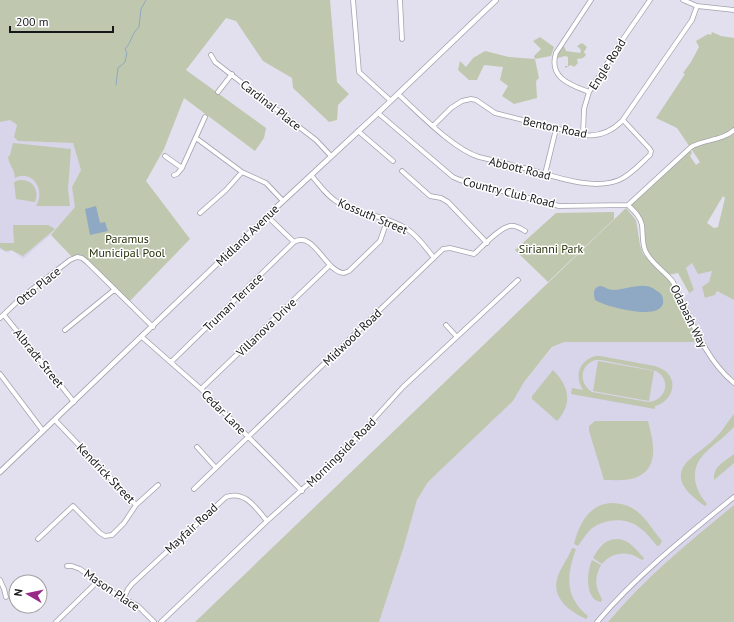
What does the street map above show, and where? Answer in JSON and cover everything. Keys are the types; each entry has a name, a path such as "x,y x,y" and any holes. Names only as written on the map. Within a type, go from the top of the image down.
{"street":[{"path":"353,0 359,72 391,101"},
{"path":"400,0 402,39"},
{"name":"Midland Avenue","path":"0,472 153,327 267,216 391,101 496,0"},
{"path":"589,92 564,82 556,70 554,61 556,53 591,0"},
{"name":"Engle Road","path":"582,135 584,109 589,92 620,42 650,0"},
{"path":"683,0 697,6 734,10"},
{"name":"Benton Road","path":"434,126 451,108 462,101 471,99 476,100 496,113 582,135 600,134 612,129 623,120 692,20 697,6"},
{"name":"Cardinal Place","path":"211,55 215,62 316,140 331,156"},
{"path":"218,92 232,74"},
{"name":"Abbott Road","path":"398,94 462,150 473,156 567,180 588,183 612,182 627,176 650,155 652,151 623,120"},
{"name":"Country Club Road","path":"378,113 447,173 460,180 559,206 628,205"},
{"path":"174,175 177,174 182,168 205,117"},
{"path":"545,174 556,128"},
{"path":"628,205 691,147 697,143 723,137 734,130"},
{"path":"358,131 393,161"},
{"path":"196,138 242,172 266,183 283,201"},
{"path":"165,156 182,168"},
{"path":"402,171 430,196 441,198 448,202 487,243"},
{"path":"200,213 226,190 242,172"},
{"name":"Kossuth Street","path":"311,175 331,198 338,203 401,226 408,230 418,238 434,258"},
{"name":"Odabash Way","path":"628,205 636,212 640,219 645,250 650,258 668,275 673,282 705,349 725,376 734,383"},
{"path":"267,216 294,242 299,239 306,240 338,272 344,273 349,271 380,241 387,221"},
{"name":"Midwood Road","path":"194,489 443,249 450,248 474,254 508,226 516,227 525,231"},
{"name":"Truman Terrace","path":"171,362 294,242"},
{"name":"Otto Place","path":"0,318 21,298 70,260 77,257 82,258 87,262 114,290"},
{"name":"Villanova Drive","path":"201,389 330,265"},
{"name":"Morningside Road","path":"161,622 267,521 302,491 363,431 403,387 518,280"},
{"path":"65,330 114,290 153,327"},
{"name":"Albradt Street","path":"4,314 74,402"},
{"path":"446,325 457,337"},
{"name":"Cedar Lane","path":"142,337 201,389 302,491"},
{"path":"0,374 43,431"},
{"name":"Kendrick Street","path":"55,420 136,505 158,485"},
{"path":"197,447 216,468"},
{"name":"Mayfair Road","path":"124,598 132,584 226,497 238,495 246,498 267,521"},
{"path":"597,622 625,592 654,565 734,497"},
{"path":"38,539 73,506 100,533 105,536 112,535 124,523 136,505"},
{"name":"Mason Place","path":"67,566 80,569 115,594 138,606 154,622"},
{"path":"0,580 6,597"},
{"path":"56,622 98,581"}],"shaded area":[{"path":"10,119 17,126 18,141 73,143 81,170 72,187 75,207 57,229 23,259 12,250 8,253 0,249 0,122"},
{"path":"692,263 712,270 705,298 715,295 717,291 734,300 734,505 661,568 620,608 608,622 379,622 404,546 417,500 428,482 513,401 524,382 553,347 563,342 700,341 680,298 694,290 686,268"}],"green space":[{"name":"Paramus Municipal Pool","path":"0,0 330,0 337,82 349,94 338,105 337,120 329,122 293,88 292,78 263,61 236,21 226,18 186,70 266,128 264,138 255,151 184,98 164,149 146,181 190,239 128,303 82,258 73,258 51,235 75,207 72,187 81,170 73,143 18,141 14,137 17,125 10,120 0,122"},
{"path":"712,32 721,36 734,38 734,300 717,291 715,295 705,298 702,287 709,282 712,271 698,274 692,263 686,268 694,290 689,293 678,273 668,275 650,258 645,250 640,219 628,205 689,149 692,153 690,156 696,165 700,162 677,128 656,118 685,74 683,73 699,47 696,41 708,34 711,35","holes":["723,196 725,198 718,227 714,228 707,223"]},
{"path":"540,37 554,47 551,56 535,59 534,56 541,49 533,41"},
{"path":"582,43 587,47 584,52 586,55 583,58 577,59 578,63 574,67 571,65 565,68 565,66 568,66 568,57 565,56 558,58 556,56 564,46 566,51 580,53 581,50 577,46"},
{"path":"485,51 509,57 535,59 539,78 536,81 537,98 514,104 502,96 508,86 500,80 503,67 484,65 477,80 469,80 458,70 460,61 466,67 473,58"},
{"path":"13,143 71,149 68,189 70,206 36,206 39,200 39,194 36,183 27,176 15,178 8,157 10,155"},
{"path":"19,180 28,181 34,186 36,189 35,202 16,199 14,182"},
{"path":"626,208 636,220 643,254 672,283 698,342 564,342 552,347 524,382 513,401 428,482 417,500 404,546 379,622 195,622"},
{"name":"Sirianni Park","path":"614,212 614,219 548,282 515,250 556,213"},
{"path":"13,225 48,225 55,229 23,256 11,250 4,250 0,247 0,243 14,243"},
{"path":"600,356 661,368 668,373 672,380 672,389 670,394 664,402 655,406 655,409 571,394 572,388 583,390 580,385 579,374 582,365 590,358","holes":["601,360 656,371 664,380 665,390 663,394 654,401 648,402 592,392 584,384 584,370 590,362"]},
{"path":"598,361 654,371 649,401 593,391"},
{"path":"553,370 563,382 567,395 565,408 557,421 532,399 532,396"},
{"path":"734,414 734,427 706,452 701,458 695,471 696,485 702,498 707,504 705,506 693,497 684,486 681,480 683,467 695,454 709,444 718,435"},
{"path":"595,421 648,421 653,445 652,461 649,468 643,474 635,478 604,480 589,431 589,426"},
{"path":"734,454 734,463 714,480 715,471 717,468"},
{"path":"612,503 622,504 636,510 642,515 662,541 660,545 657,546 645,532 635,524 616,520 597,525 589,531 578,546 574,544 579,529 586,516 597,507"},
{"path":"734,505 734,622 608,622 653,575"},
{"path":"618,539 626,541 632,546 644,558 643,560 633,555 624,553 608,558 602,564 593,558 603,544 609,540"},
{"path":"572,548 576,549 570,568 569,577 571,594 580,609 588,616 586,619 569,609 557,593 557,579"},
{"path":"592,560 601,565 597,574 596,582 602,599 601,602 592,596 589,590 588,577"}],"water":[{"path":"96,206 100,223 105,222 108,231 90,235 85,209"},
{"path":"601,286 610,290 619,290 636,286 647,286 661,294 663,297 663,303 657,310 651,312 616,308 595,300 594,291 596,288"}],"waterway":[{"path":"116,85 118,68 125,62 127,53 125,49 134,32 139,27 141,9 146,0"}]}
